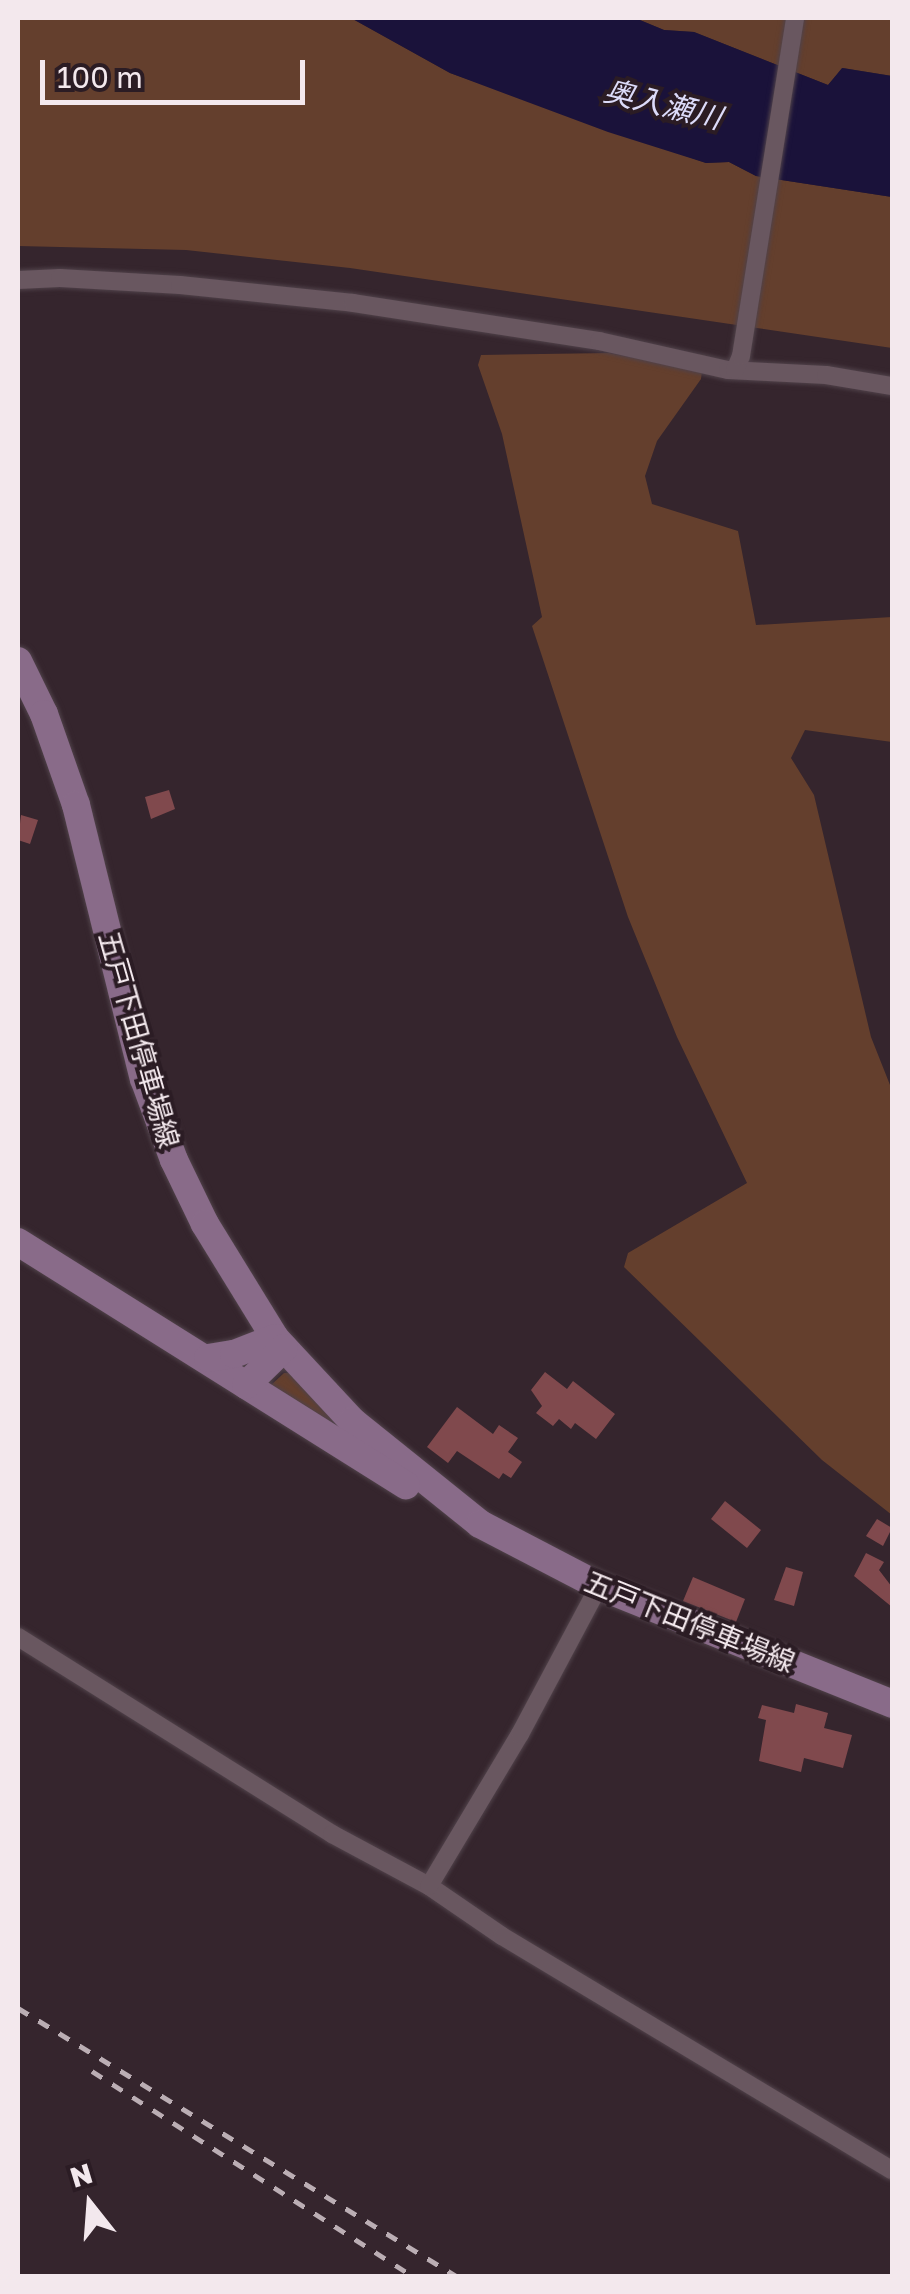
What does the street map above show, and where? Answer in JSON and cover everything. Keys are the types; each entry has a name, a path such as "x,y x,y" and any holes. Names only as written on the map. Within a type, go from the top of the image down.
{"main road":[{"name":"五戸下田停車場線","path":"18,661 44,714 76,805 144,1079 174,1160 204,1224 279,1343 352,1421 480,1524 599,1586 892,1704"},
{"path":"18,1242 408,1486 446,1499"},
{"path":"208,1358 279,1343"},
{"path":"246,1386 279,1343"}],"street":[{"path":"738,363 795,18"},
{"path":"18,280 60,278 180,285 353,302 892,386"},
{"path":"429,1886 520,1734 599,1586"},
{"path":"18,1637 332,1834 429,1886 502,1936 892,2170"}],"shaded area":[{"path":"18,18 351,18 450,73 706,163 729,162 756,176 892,197 892,348 350,268 186,250 18,246"},
{"path":"635,18 892,18 892,76 843,68 828,85 694,32 664,30"},
{"path":"609,353 702,371 701,379 657,441 645,476 652,504 738,531 756,625 892,617 892,742 805,730 791,758 814,795 871,1037 892,1090 892,1515 822,1460 624,1267 628,1253 747,1183 677,1037 628,917 532,626 542,617 502,434 478,365 481,355"},
{"path":"284,1373 293,1373 351,1435 271,1385"}],"water":[{"name":"奥入瀬川","path":"351,18 635,18 664,30 694,32 828,85 842,68 892,76 892,197 756,176 729,162 706,163 608,132 450,73"}],"building":[{"path":"169,790 175,809 151,819 145,797"},
{"path":"21,815 38,820 30,844 18,840"},
{"path":"545,1372 567,1389 573,1381 615,1414 596,1439 575,1423 571,1429 559,1419 553,1426 536,1413 542,1406 531,1390"},
{"path":"457,1407 493,1434 499,1425 518,1438 508,1452 522,1462 511,1478 503,1473 499,1479 457,1451 448,1463 427,1447"},
{"path":"725,1501 761,1530 747,1548 711,1519"},
{"path":"877,1519 892,1528 883,1546 866,1536"},
{"path":"866,1553 884,1562 879,1570 892,1587 892,1607 854,1576"},
{"path":"786,1567 803,1572 794,1606 774,1600"},
{"path":"693,1577 745,1599 736,1622 683,1601"},
{"path":"796,1704 828,1713 824,1728 852,1735 843,1768 804,1758 801,1772 759,1761 766,1720 758,1718 762,1705 794,1713"}],"railway":[{"path":"18,2008 456,2276"},
{"path":"92,2071 412,2276"}]}
